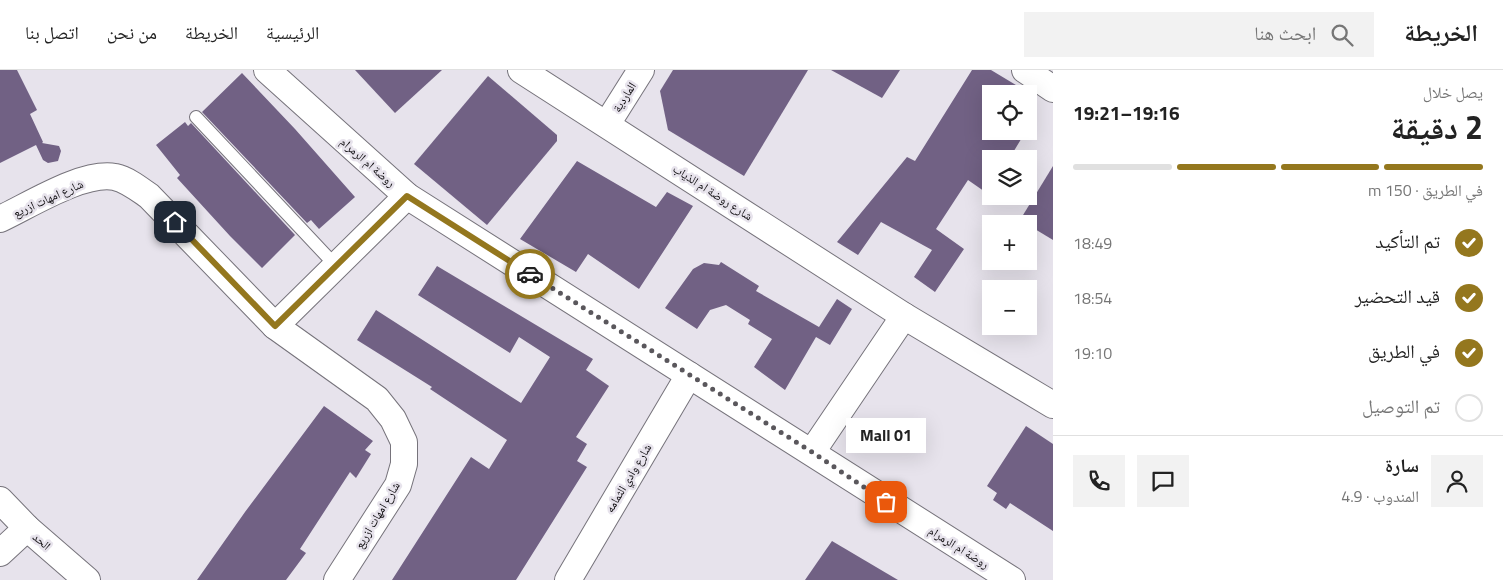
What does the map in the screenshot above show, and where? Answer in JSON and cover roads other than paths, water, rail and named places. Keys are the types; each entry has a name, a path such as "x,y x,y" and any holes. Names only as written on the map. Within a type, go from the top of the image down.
{"street":[{"name":"روضة ام الرمرام","path":"266,70 407,196 812,452 886,502 1012,580"},
{"name":"شارع روضة ام الذياب","path":"522,70 904,316 1053,405"},
{"name":"الماردية","path":"607,124 641,70"},
{"path":"1025,70 1053,89"},
{"name":"شارع امهات ازريع","path":"0,220 77,183 96,177 116,177 150,196 275,326 376,399 393,419 404,442 404,464 398,485 337,580"},
{"path":"275,326 407,196"},
{"path":"812,452 904,316"},
{"name":"شارع وادي الثمامه","path":"568,580 689,375"},
{"name":"الحد","path":"0,500 27,528 87,580"},
{"path":"0,553 27,528"}],"lane":[{"path":"196,117 336,266"}],"place":[{"name":"01 Mall","path":"886,502"}]}
